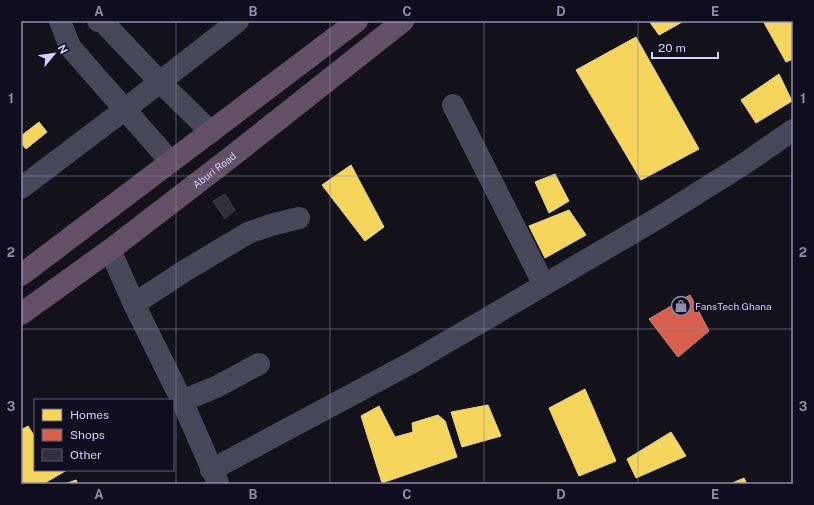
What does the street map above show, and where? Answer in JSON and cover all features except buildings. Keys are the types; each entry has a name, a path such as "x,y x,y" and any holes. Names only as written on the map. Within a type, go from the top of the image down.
{"highway":[{"path":"21,275 357,21"},
{"name":"Aburi Road","path":"21,314 110,250 231,157 403,21"},
{"path":"211,132 231,157"}],"street":[{"path":"60,21 70,47 171,162"},
{"path":"98,21 103,22 160,82 211,132"},
{"path":"21,188 238,21"},
{"path":"453,105 544,285"},
{"path":"110,250 134,304 182,401 215,477 658,218 790,139"},
{"path":"134,304 186,270 248,233 299,218"},
{"path":"182,401 218,386 259,364"}],"place":[{"name":"FansTech Ghana","path":"681,306"}]}
